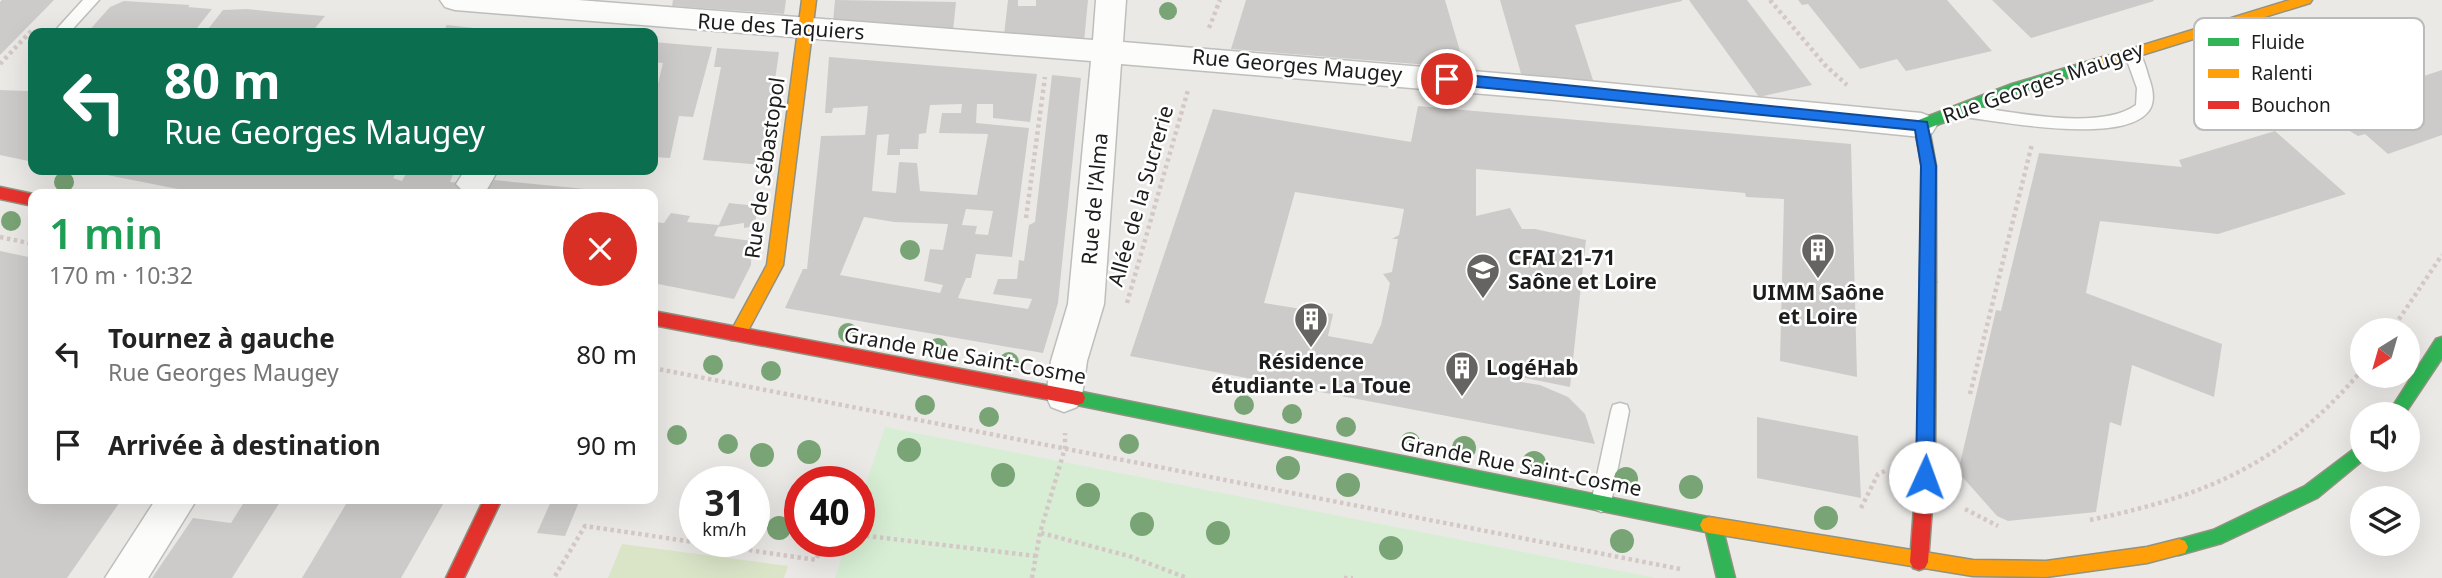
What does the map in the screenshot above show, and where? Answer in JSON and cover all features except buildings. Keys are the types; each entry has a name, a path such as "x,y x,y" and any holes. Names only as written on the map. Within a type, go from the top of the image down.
{"main road":[{"name":"Rue de Sébastopol","path":"737,335 775,265 809,0"},
{"name":"Rue Georges Maugey","path":"2245,18 2305,0"},
{"name":"Rue Georges Maugey","path":"1922,125 2017,88 2194,33"},
{"path":"1919,562 1925,477 1929,166 1922,125"},
{"path":"0,193 28,199"},
{"name":"Grande Rue Saint-Cosme","path":"658,319 1064,396 1601,503 1847,556 1973,568 2046,569 2147,555 2216,537 2311,492 2350,461"},
{"path":"2404,402 2442,344"},
{"path":"455,578 491,504"},
{"path":"1713,526 1726,578"}],"street":[{"name":"Rue des Taquiers","path":"455,0 575,22 805,30 1107,50"},
{"name":"Rue de l'Alma","path":"1064,396 1069,361 1086,304 1111,0"},
{"name":"Rue Georges Maugey","path":"1107,50 1585,91 1922,125"},
{"path":"125,578 175,504"}],"lane":[{"path":"65,28 92,0"},
{"path":"1960,110 2039,120 2104,123 2132,118 2143,108 2145,93 2132,52"},
{"path":"1601,503 1620,411"}],"path":[{"name":"Allée de la Sucrerie","path":"1125,310 1197,57 1220,0"},
{"path":"1770,0 1825,65 1863,99 1867,106 1859,119"},
{"path":"1026,218 1049,47"},
{"path":"1966,407 2039,120"},
{"path":"0,237 28,243"},
{"path":"2400,318 2442,255"},
{"path":"658,369 1686,570"},
{"path":"2077,523 2140,511 2232,480 2301,436 2337,402 2350,385"},
{"path":"1032,578 1040,533 1065,448"},
{"path":"1848,511 1859,510 1865,506 1878,474 1885,471 1925,477 1953,485 1961,507 1981,520 2002,527"},
{"path":"555,576 585,526 784,555"},
{"path":"1040,533 1129,556 1187,578"},
{"path":"875,537 1036,556"},
{"path":"796,557 816,560 817,557"},
{"path":"1344,578 1353,578"}],"green space":[{"path":"885,427 1656,578 835,578 842,557 875,557 875,466 872,466"},
{"path":"622,544 679,552 679,557 720,557 788,566 784,578 608,578"}],"traffic: fast":[{"path":"1928,282 1929,166 1921,125 2017,88 2103,62"},
{"path":"2404,402 2442,344"},
{"path":"1077,398 1709,525"},
{"path":"2179,547 2216,537 2311,492 2350,461"},
{"path":"1713,526 1726,578"}],"traffic: slow":[{"path":"737,335 775,265 809,0"},
{"path":"2246,18 2305,0"},
{"path":"2103,62 2194,34"},
{"path":"1709,525 1973,568 2046,569 2147,555 2179,547"}],"traffic: jam":[{"path":"0,193 28,199"},
{"path":"1919,562 1926,467 1928,282"},
{"path":"658,319 1077,398"},
{"path":"455,578 491,504"}],"place":[{"name":"UIMM Saône et Loire","path":"1818,280"},
{"name":"CFAI 21-71 Saône et Loire","path":"1483,300"},
{"name":"Résidence étudiante - La Toue","path":"1311,349"},
{"name":"LogéHab","path":"1462,398"}],"route":[{"path":"1447,79 1922,125 1929,166 1925,477"}]}
